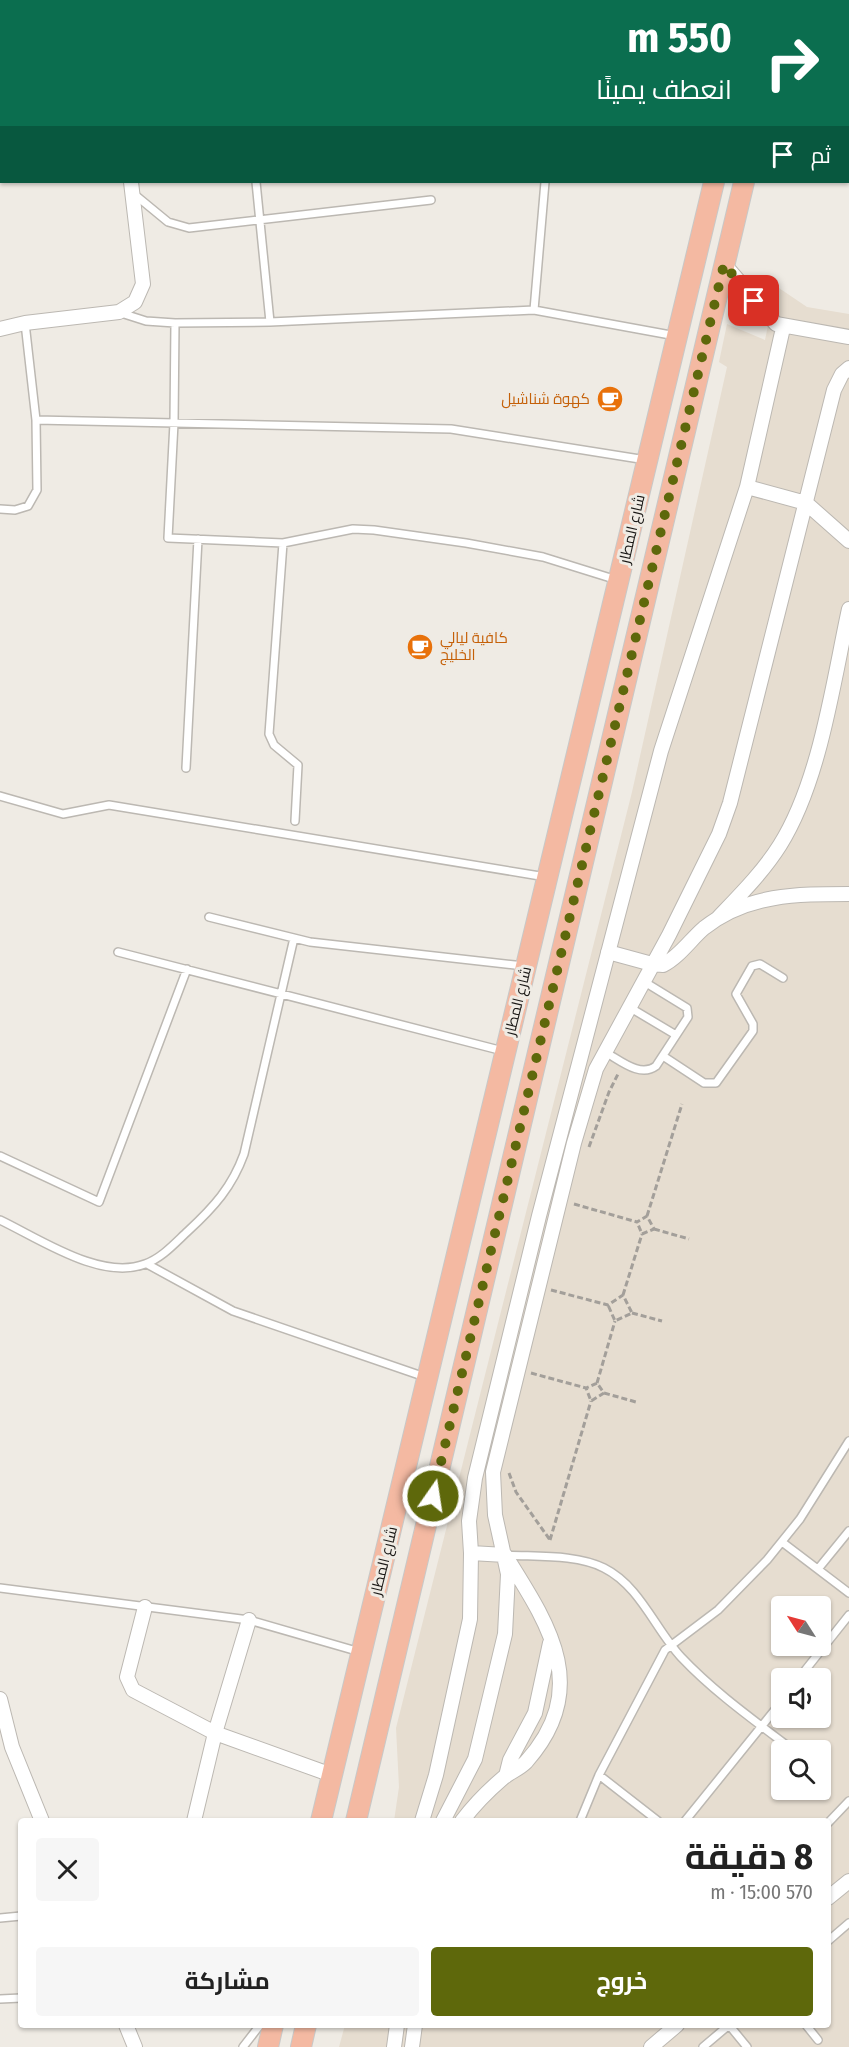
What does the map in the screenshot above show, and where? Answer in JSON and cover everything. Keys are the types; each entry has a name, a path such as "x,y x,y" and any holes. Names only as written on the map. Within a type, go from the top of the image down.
{"main road":[{"name":"شارع المطار","path":"322,1818 714,183"},
{"name":"شارع المطار","path":"357,1818 744,183"},
{"path":"268,2047 272,2028"},
{"path":"301,2047 305,2028"}],"street":[{"path":"0,329 25,323 119,312 135,302 143,284 131,187"},
{"path":"724,264 770,319 783,327 849,337"},
{"path":"423,1818 434,1784 470,1619 469,1521 475,1478 539,1216 661,751 747,487 783,327"},
{"path":"444,1818 478,1748 505,1635 508,1574 493,1505 496,1455 574,1143 594,1075 604,1051 707,858 733,796 834,390 842,374 849,368"},
{"path":"747,487 806,503 849,541"},
{"path":"608,952 652,964 668,962 718,918 772,858 802,802 824,722 849,609"},
{"path":"718,918 769,897 849,894"},
{"path":"471,1553 505,1555"},
{"path":"465,1818 506,1776 526,1761 544,1738 555,1711 561,1669 538,1608 505,1555"},
{"path":"145,1607 127,1677 130,1687 215,1733 332,1775"},
{"path":"195,1818 215,1733 249,1620"},
{"path":"506,1776 510,1760 535,1713 550,1643"},
{"path":"0,1699 6,1747 41,1818"},
{"path":"434,1784 457,1792"},
{"path":"831,1896 849,1881"},
{"path":"127,2028 135,2047"},
{"path":"394,2047 397,2028"},
{"path":"412,2047 415,2028"},
{"path":"651,2047 673,2028"}],"lane":[{"path":"256,183 270,322"},
{"path":"534,310 545,183"},
{"path":"131,187 168,222 178,226 201,227 431,200"},
{"path":"119,312 146,321 175,323 270,322 534,310 678,336"},
{"path":"0,509 22,509 35,496 36,420 25,323"},
{"path":"175,323 174,423 168,538 283,543 354,529 374,530 531,555 620,581"},
{"path":"36,420 451,429 648,461"},
{"path":"186,768 198,539"},
{"path":"283,543 269,734 274,745 298,765 295,821"},
{"path":"0,796 63,814 109,805 548,877"},
{"path":"209,917 294,938 527,967"},
{"path":"0,1220 94,1264 111,1269 129,1269 147,1264 160,1257 213,1209 232,1184 244,1154 294,938"},
{"path":"118,952 505,1051"},
{"path":"663,1056 704,1083 716,1083 753,1030 753,1024 736,994 752,966 760,964 783,978"},
{"path":"0,1156 99,1202 187,969"},
{"path":"604,1051 641,1071 649,1071 663,1056 688,1017 687,1008 643,981"},
{"path":"629,1007 676,1035"},
{"path":"147,1264 233,1311 428,1377"},
{"path":"581,1818 599,1775 661,1656 670,1644 731,1598 782,1542 838,1461 849,1441"},
{"path":"818,1569 849,1531"},
{"path":"782,1542 849,1593"},
{"path":"505,1555 590,1563 612,1573 630,1588 670,1644 702,1677 780,1740"},
{"path":"0,1588 249,1620 362,1652"},
{"path":"807,1668 849,1615"},
{"path":"687,1818 771,1715"},
{"path":"599,1775 654,1818"},
{"path":"831,1821 849,1801"},
{"path":"0,1918 18,1916"},
{"path":"831,1938 849,1923"},
{"path":"0,1999 18,1998"},
{"path":"243,2047 258,2028"},
{"path":"703,2047 725,2028"},
{"path":"731,2028 747,2047"},
{"path":"808,2028 818,2040"}],"path":[{"path":"588,1152 609,1092 625,1063"},
{"path":"572,1203 637,1222 647,1216 682,1104"},
{"path":"569,1214 575,1193"},
{"path":"647,1216 654,1229"},
{"path":"546,1300 549,1289 608,1305 623,1295 642,1234 637,1222"},
{"path":"642,1234 654,1229 689,1239"},
{"path":"623,1295 632,1313"},
{"path":"531,1362 528,1373 586,1388 597,1383 615,1321 608,1305"},
{"path":"615,1321 632,1313 662,1321"},
{"path":"597,1383 604,1393 636,1402"},
{"path":"544,1558 591,1401 586,1388"},
{"path":"591,1401 604,1393"},
{"path":"508,1464 511,1484 550,1540"}],"shaded area":[{"path":"776,286 807,307 849,314 849,2047 339,2047 344,2028 831,2028 831,1818 394,1818 399,1787 396,1728 632,792 727,367 719,362 727,324 765,340"}],"place":[{"name":"كهوة شناشيل","path":"610,399"},
{"name":"كافية ليالي الخليج","path":"420,647"}],"route":[{"path":"433,1496 724,264 754,301"}]}
